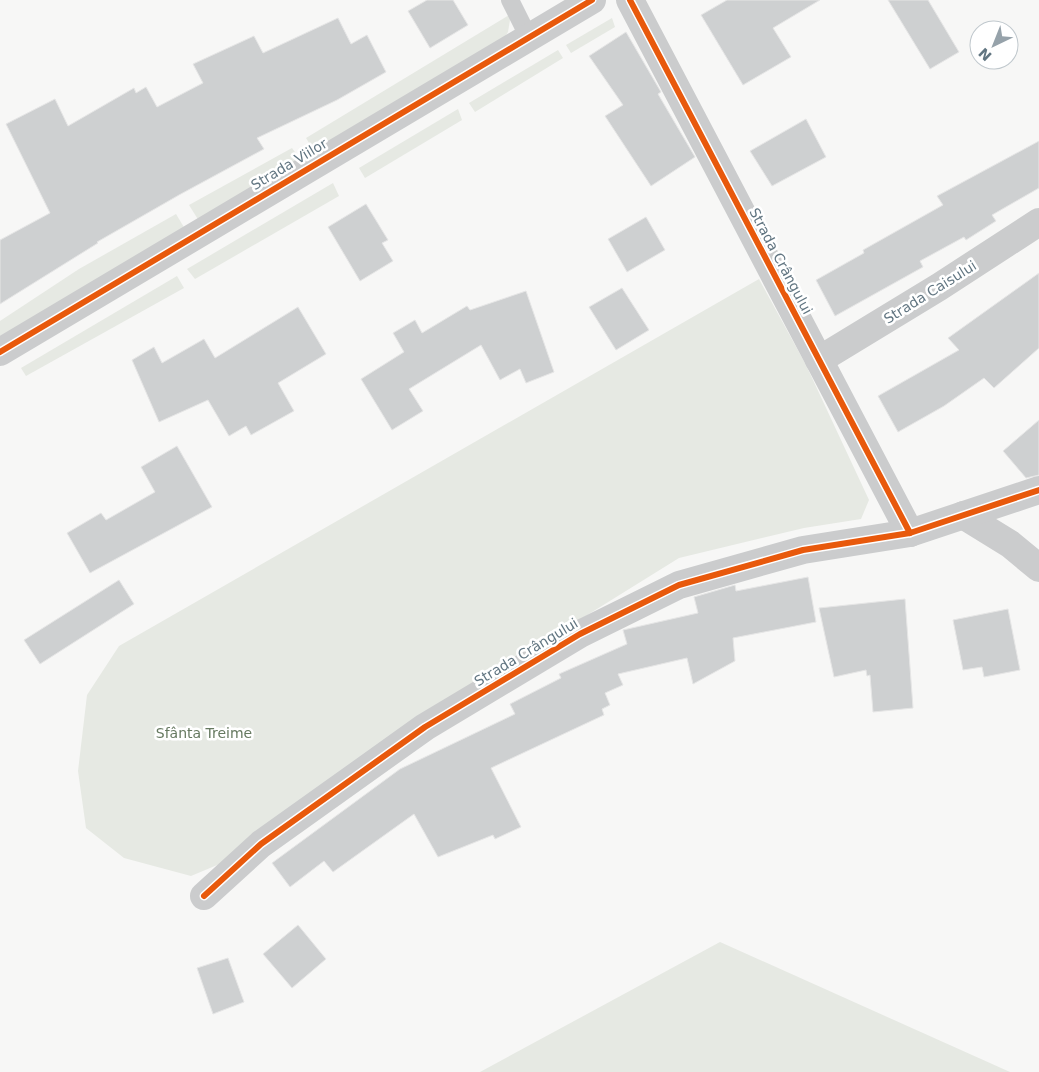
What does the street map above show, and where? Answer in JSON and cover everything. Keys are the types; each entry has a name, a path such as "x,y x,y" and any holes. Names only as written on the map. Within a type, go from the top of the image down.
{"street":[{"name":"Strada Viilor","path":"0,352 528,36 592,0"},
{"name":"Strada Crângului","path":"630,0 910,533"},
{"name":"Strada Caisului","path":"819,360 940,287 1039,222"},
{"name":"Strada Crângului","path":"204,896 261,844 425,727 580,634 679,585 803,550 910,533 1039,490"},
{"path":"963,515 1010,544 1039,568"}],"lane":[{"path":"510,0 528,36"}],"green space":[{"path":"511,14 508,32 503,40 317,156 306,138"},
{"path":"612,18 615,27 571,53 566,45"},
{"path":"558,50 563,58 475,112 469,103"},
{"path":"458,109 462,120 365,178 359,168"},
{"path":"292,148 303,163 199,221 189,205"},
{"path":"333,183 339,196 195,279 187,269"},
{"path":"176,214 185,229 0,339 0,321 79,269"},
{"path":"177,276 184,288 26,376 21,368"},
{"name":"Sfânta Treime","path":"759,279 806,365 869,500 861,519 804,528 679,558 425,716 241,855 191,876 124,858 86,828 78,771 87,695 119,646"},
{"path":"720,942 1010,1072 480,1072"}],"building":[{"path":"427,0 453,0 468,25 430,48 408,11"},
{"path":"727,0 820,0 773,28 791,57 743,85 701,15"},
{"path":"888,0 928,0 959,52 930,69"},
{"path":"338,18 351,44 367,35 386,72 337,100 257,138 264,149 97,242 0,304 0,240 50,213 6,124 55,99 68,126 134,88 136,93 146,87 157,107 203,83 193,64 254,36 263,53"},
{"path":"626,32 661,92 658,94 695,157 651,186 605,116 623,105 589,56"},
{"path":"806,119 826,157 772,186 750,151"},
{"path":"1039,141 1039,188 992,215 996,221 966,240 964,237 920,261 923,267 835,316 816,280 864,253 863,250 943,205 937,196"},
{"path":"366,204 388,240 382,243 393,261 360,281 328,227"},
{"path":"646,217 665,250 627,272 608,239"},
{"path":"1039,273 1039,348 994,388 984,378 944,406 898,432 878,396 959,350 948,338"},
{"path":"622,288 649,330 616,350 589,307"},
{"path":"526,291 554,372 526,383 520,369 500,380 481,345 409,389 423,411 392,430 361,379 404,352 393,333 415,320 422,333 467,306 470,310"},
{"path":"298,307 326,354 278,383 294,411 251,435 246,426 229,436 208,400 159,422 132,360 154,347 162,363 204,339 215,358"},
{"path":"1039,420 1039,475 1026,478 1003,451"},
{"path":"177,446 212,507 90,573 67,533 101,513 106,520 155,492 141,467"},
{"path":"808,577 816,622 733,638 735,661 693,684 687,658 618,674 623,685 605,693 610,705 602,709 604,715 491,768 521,827 495,839 493,835 438,857 414,814 333,872 324,861 290,887 272,863 400,769 515,714 510,704 561,678 559,674 627,644 623,630 698,613 694,597 735,585 736,591"},
{"path":"119,580 134,604 40,664 24,640"},
{"path":"905,599 913,708 873,712 870,675 867,676 866,670 834,677 819,608"},
{"path":"1008,609 1020,670 984,677 982,667 963,670 953,620"},
{"path":"298,925 326,959 292,988 263,954"},
{"path":"228,958 244,1002 213,1014 197,968"}],"cycle path":[{"path":"0,352 592,0"},
{"path":"630,0 910,533"},
{"path":"204,896 261,844 425,727 580,634 679,585 803,550 910,533 1039,490"}]}
